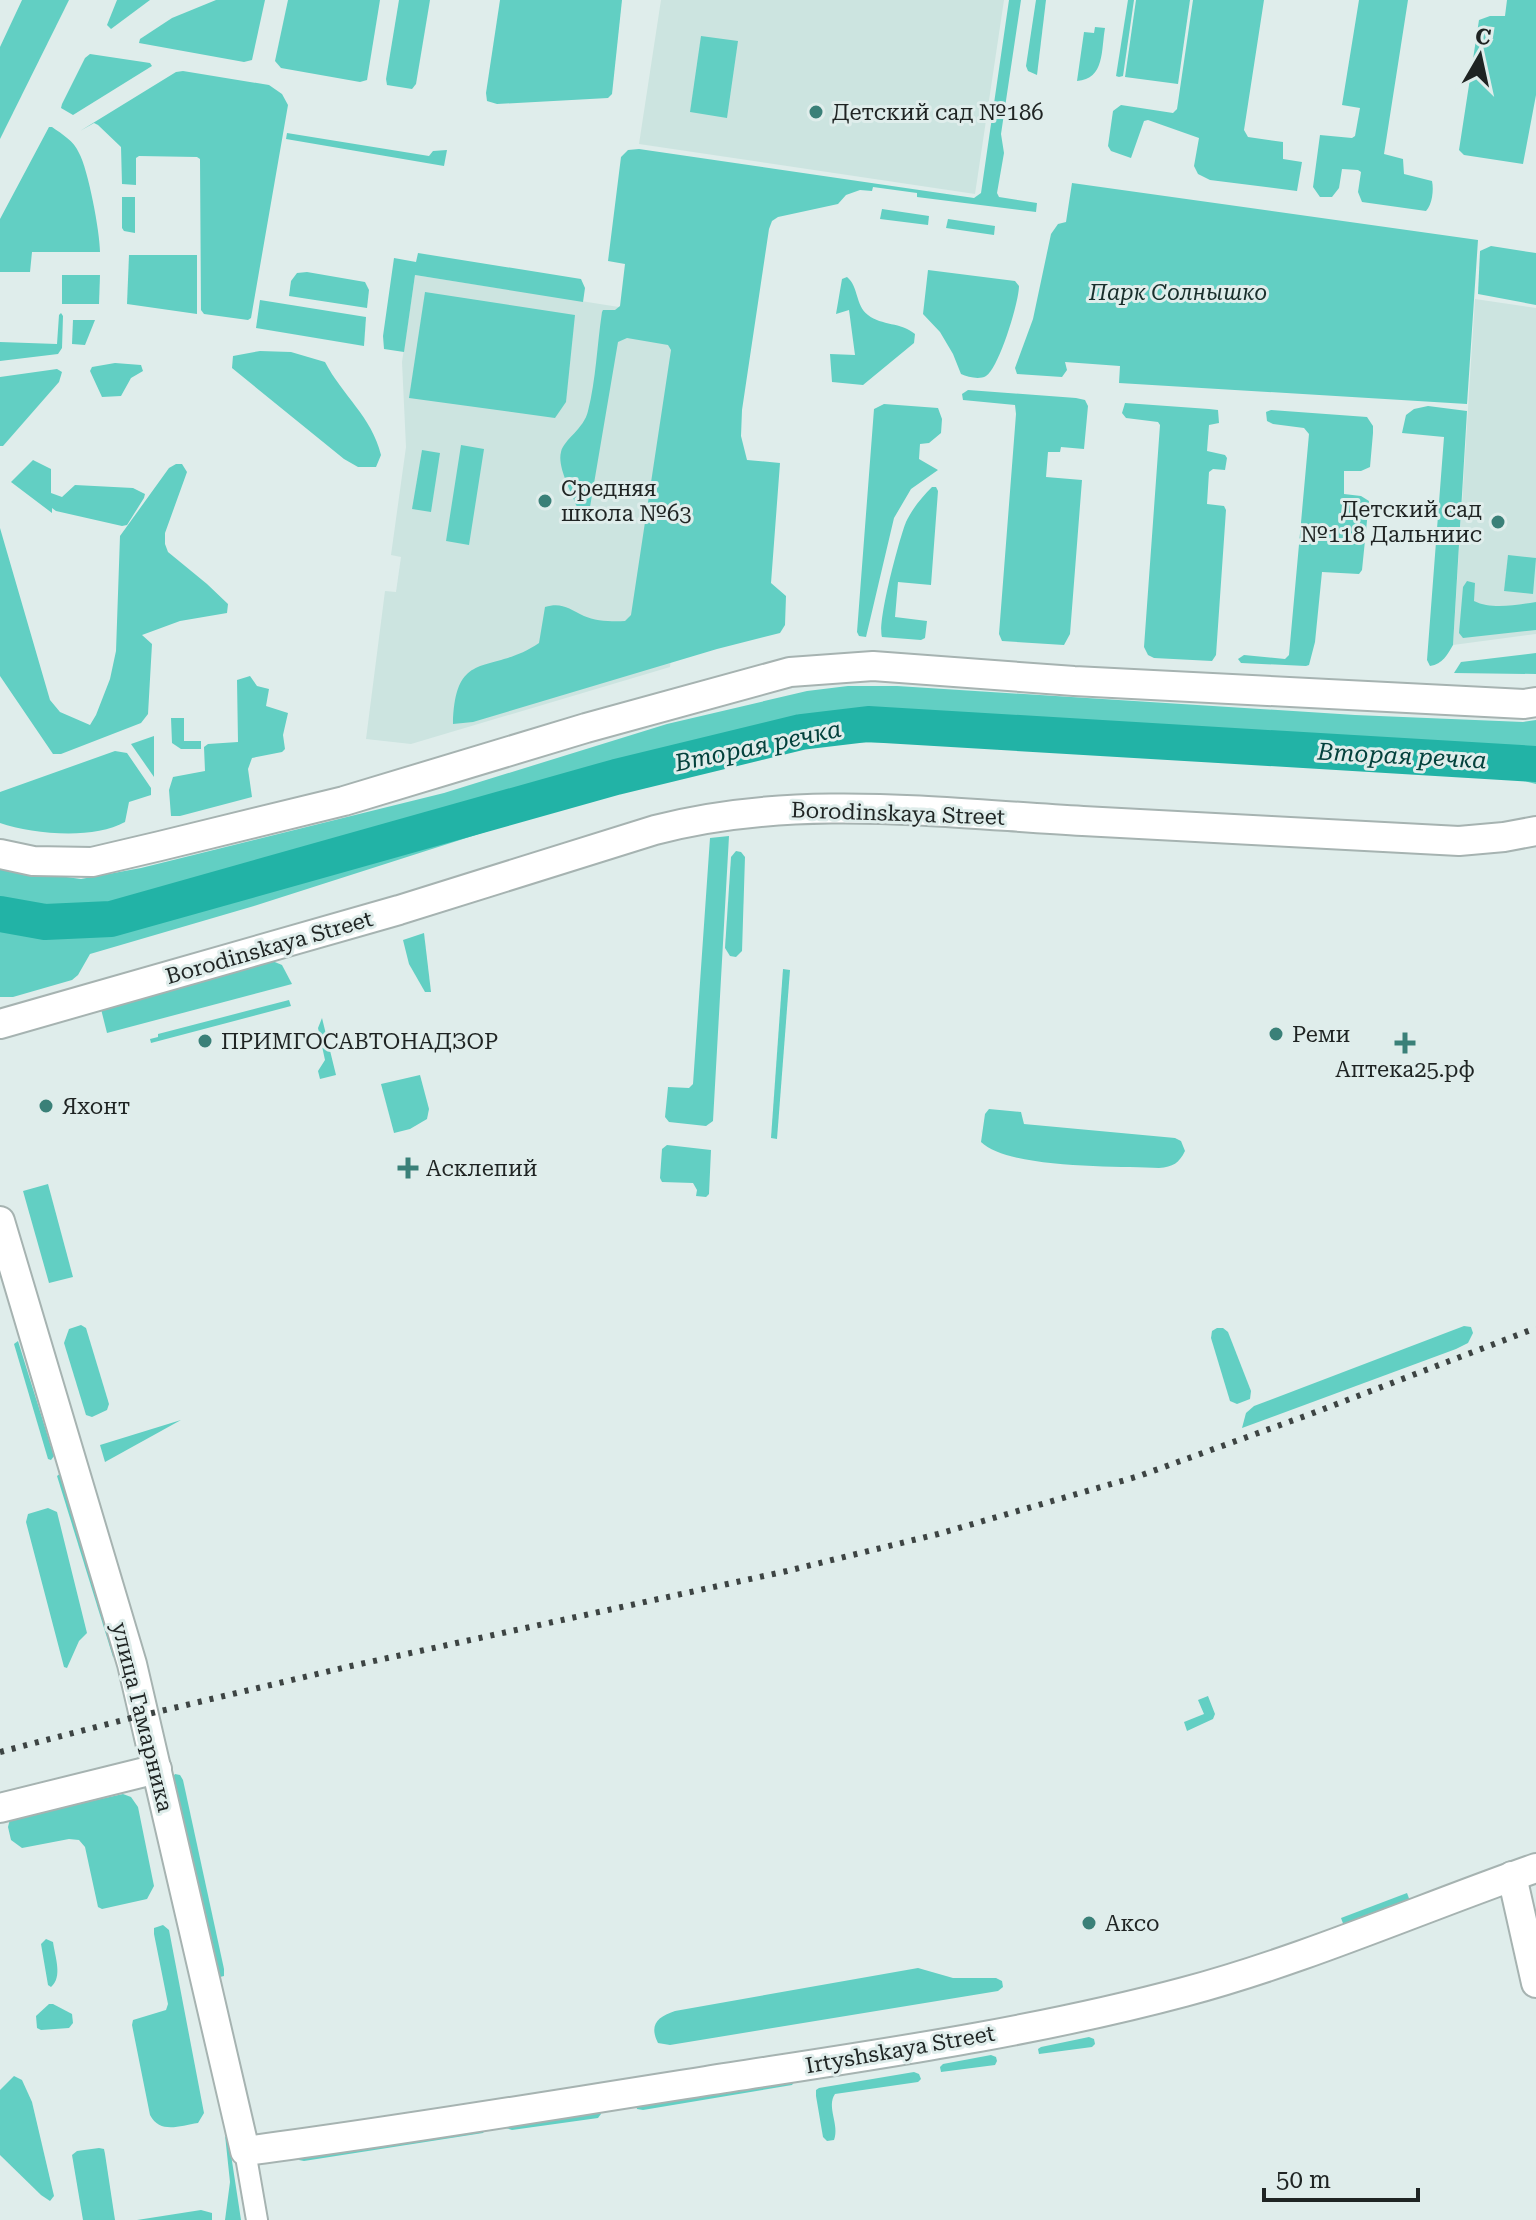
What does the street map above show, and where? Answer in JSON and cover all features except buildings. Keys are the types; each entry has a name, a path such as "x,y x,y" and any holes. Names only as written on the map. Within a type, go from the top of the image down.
{"main road":[{"path":"0,854 33,861 92,862 146,850 344,801 586,728 790,672 873,666 1189,687 1524,704 1536,702"},
{"name":"Borodinskaya Street","path":"0,1024 399,910 655,830 753,811 863,808 1459,841 1536,831"},
{"name":"улица Гамарника","path":"0,1221 132,1664 245,2151"},
{"path":"0,1808 157,1769"},
{"path":"1524,1872 1536,1983"},
{"name":"Irtyshskaya Street","path":"245,2151 928,2047 1099,2012 1269,1967 1524,1872"}],"street":[{"name":"улица Гамарника","path":"245,2151 257,2220"}],"shaded area":[{"name":"Детский сад №186","path":"661,0 1004,0 975,194 639,144"},
{"name":"Средняя школа №63","path":"415,275 714,322 670,667 411,744 366,739 385,591 396,592 401,557 391,555 406,447 402,362"},
{"name":"Детский сад №118 Дальниис","path":"1475,299 1536,308 1536,634 1453,645"}],"green space":[{"path":"22,0 69,0 0,139 0,47"},
{"path":"117,0 150,0 111,29 107,25"},
{"path":"216,0 265,0 252,60 244,62 139,43 140,39 172,18"},
{"path":"288,0 380,0 367,80 360,82 281,68 275,61"},
{"path":"399,0 430,0 416,84 412,89 387,85 386,79"},
{"path":"500,0 622,0 612,94 608,98 497,104 487,101"},
{"path":"1009,0 1021,0 1001,134 1004,153 997,193 999,197 1037,203 1036,212 917,197 917,193 873,187 872,191 860,190 846,195 838,204 778,217 769,229 742,410 741,436 747,460 780,463 771,583 786,596 785,625 780,633 473,722 453,724 455,699 468,673 522,653 539,643 545,607 561,606 588,618 604,621 625,621 631,615 671,350 668,345 627,338 618,342 590,507 586,510 576,505 560,458 563,447 583,423 588,411 602,312 620,306 625,264 608,261 621,157 628,150 639,149 974,198 981,193"},
{"path":"1036,0 1046,0 1037,75 1028,71 1026,66"},
{"path":"1128,0 1134,0 1123,76 1119,77 1116,76"},
{"path":"1136,0 1190,0 1178,84 1125,77"},
{"path":"1193,0 1264,0 1244,130 1248,137 1283,142 1283,159 1302,162 1297,191 1210,180 1198,174 1194,166 1199,138 1148,120 1144,121 1131,158 1111,151 1108,146 1113,111 1121,105 1173,113 1177,109"},
{"path":"1359,0 1408,0 1384,154 1403,159 1404,174 1432,181 1432,197 1426,211 1362,202 1358,192 1361,172 1358,170 1342,169 1339,188 1332,197 1320,197 1313,187 1320,135 1355,136 1360,108 1342,105"},
{"path":"1507,0 1536,0 1536,95 1523,164 1464,155 1459,150 1479,20 1505,16"},
{"path":"1095,27 1105,28 1100,62 1093,75 1077,81 1084,32 1094,33"},
{"path":"701,36 738,41 727,118 690,112"},
{"path":"90,54 150,63 152,66 73,115 61,108 62,104 85,58"},
{"path":"176,72 269,85 282,94 288,105 251,318 248,320 204,314 201,310 200,159 139,156 136,158 136,185 122,184 121,147 94,123 80,131"},
{"path":"49,127 71,141 82,161 93,201 100,252 32,252 30,272 0,272 0,219"},
{"path":"287,133 429,156 433,151 447,150 444,166 286,139"},
{"name":"Парк Солнышко","path":"1072,183 1478,240 1467,404 1119,383 1120,366 1065,362 1067,370 1062,377 1017,374 1015,368 1033,319 1051,234 1058,224 1066,222"},
{"path":"122,197 135,197 135,233 122,228"},
{"path":"882,209 929,216 928,225 880,219"},
{"path":"948,219 995,226 994,235 946,228"},
{"path":"1491,246 1536,253 1536,305 1478,294 1480,251"},
{"path":"418,253 581,279 585,288 583,302 415,275 404,352 384,349 383,336 394,258 416,262"},
{"path":"129,255 197,255 197,314 127,304"},
{"path":"928,270 1015,281 1019,286 1007,334 997,361 986,376 977,378 961,374 940,332 923,314"},
{"path":"297,273 365,282 369,290 367,308 289,296 291,281"},
{"path":"62,275 100,275 99,304 62,304"},
{"path":"847,277 868,315 915,334 914,343 863,385 832,382 830,354 855,355 849,310 836,314 842,279"},
{"path":"425,292 575,315 566,402 555,418 409,398"},
{"path":"260,300 366,317 364,346 256,328"},
{"path":"61,313 62,348 58,354 0,361 0,342 57,344"},
{"path":"73,320 95,320 85,345 72,344"},
{"path":"260,351 291,352 325,362 377,441 381,455 376,467 358,467 344,459 232,368 233,356"},
{"path":"115,363 141,365 143,371 131,378 121,396 102,397 90,371 92,367"},
{"path":"57,369 62,372 59,382 0,446 0,377"},
{"path":"968,390 1076,398 1085,400 1088,406 1084,449 1061,447 1060,452 1048,452 1046,477 1082,480 1070,634 1064,645 1002,641 999,634 1015,405 963,400 962,394"},
{"path":"1125,403 1218,410 1219,423 1209,425 1207,451 1227,458 1225,470 1213,469 1209,472 1207,504 1224,506 1226,510 1216,655 1212,661 1154,658 1148,655 1144,647 1160,425 1158,422 1126,418 1122,413"},
{"path":"884,404 938,408 942,419 941,433 929,443 920,444 919,459 938,470 911,489 894,518 866,637 859,636 857,632 874,409"},
{"path":"1428,406 1467,411 1453,645 1447,656 1430,666 1427,660 1444,437 1402,433 1406,415 1414,409"},
{"path":"1266,412 1367,417 1373,426 1370,467 1361,471 1344,471 1344,494 1361,496 1369,501 1362,570 1359,574 1322,572 1315,642 1309,665 1306,666 1241,663 1238,659 1244,655 1285,659 1289,655 1309,434 1304,428 1267,421"},
{"path":"461,445 484,449 469,545 446,541"},
{"path":"422,450 440,453 431,512 412,509"},
{"path":"33,460 51,469 51,493 62,497 75,485 133,488 145,494 144,498 127,525 122,526 52,508 52,513 11,482"},
{"path":"182,464 187,472 165,533 165,544 168,552 228,604 227,613 180,621 142,635 152,644 148,714 141,723 61,754 53,754 0,676 0,528 50,700 60,712 90,725 110,679 116,651 120,536 169,468"},
{"path":"932,487 938,491 931,585 898,582 895,617 927,621 925,638 882,637 886,599 906,522"},
{"path":"1508,555 1536,558 1533,594 1504,591"},
{"path":"1467,581 1475,583 1474,601 1481,604 1504,606 1536,602 1536,630 1463,638 1459,633 1463,587"},
{"path":"1536,653 1536,674 1454,673 1461,662"},
{"path":"250,676 257,686 269,689 266,706 288,713 283,735 285,749 252,758 248,769 252,797 171,816 169,790 173,777 205,771 204,747 208,744 238,742 237,680"},
{"path":"848,686 897,686 1355,715 1536,720 1536,784 1516,779 954,743 821,742 695,768 616,790 254,906 90,954 72,980 13,997 0,997 0,868 81,879 141,868 444,793 667,724 807,691"},
{"path":"171,718 184,718 184,741 201,741 201,749 181,749 172,743"},
{"path":"154,736 154,777 131,744"},
{"path":"115,751 127,753 151,788 151,795 129,802 125,822 112,828 80,833 29,830 0,823 0,792"},
{"path":"729,836 713,1121 706,1126 669,1122 665,1117 668,1087 689,1088 693,1084 710,838"},
{"path":"736,851 745,857 742,951 736,957 730,956 725,948 731,857"},
{"path":"424,933 431,992 425,992 409,964 403,940"},
{"path":"270,960 282,965 292,984 107,1033 101,1009"},
{"path":"783,969 790,970 777,1139 771,1138"},
{"path":"289,1000 291,1006 151,1043 150,1039 158,1037 158,1034"},
{"path":"322,1018 336,1075 320,1079 318,1071 325,1060 318,1028"},
{"path":"420,1075 429,1109 427,1119 410,1129 394,1133 381,1084"},
{"path":"989,1109 1021,1112 1024,1124 1175,1138 1181,1141 1185,1151 1175,1164 1159,1168 1065,1164 1015,1157 995,1151 981,1142 985,1114"},
{"path":"667,1145 711,1150 709,1194 706,1197 696,1196 693,1183 662,1182 662,1149"},
{"path":"48,1184 73,1277 49,1283 23,1191"},
{"path":"81,1325 86,1328 109,1404 107,1410 92,1417 86,1415 64,1343 69,1329"},
{"path":"1464,1326 1471,1327 1473,1333 1468,1343 1456,1349 1242,1428 1246,1413 1254,1406"},
{"path":"1217,1328 1228,1332 1251,1391 1250,1399 1237,1404 1230,1401 1211,1338 1212,1331"},
{"path":"18,1341 54,1456 51,1460 48,1459 14,1344"},
{"path":"181,1420 105,1462 100,1445"},
{"path":"61,1473 116,1658 113,1657 57,1476"},
{"path":"48,1508 57,1512 87,1633 79,1641 67,1668 64,1667 26,1522 28,1514"},
{"path":"1208,1696 1215,1714 1213,1719 1187,1731 1184,1722 1204,1714 1198,1700"},
{"path":"175,1774 183,1780 224,1969 224,1976 220,1977 215,1975 172,1778"},
{"path":"123,1794 131,1797 138,1807 154,1886 147,1899 102,1909 98,1907 85,1847 79,1840 22,1848 11,1840 10,1819"},
{"path":"1407,1893 1410,1901 1344,1926 1341,1918"},
{"path":"163,1925 169,1930 204,2113 198,2123 171,2127 159,2125 150,2115 132,2025 133,2020 166,2010 168,2004 154,1934 154,1928"},
{"path":"46,1939 53,1942 57,1966 57,1978 51,1987 48,1985 41,1944"},
{"path":"918,1968 953,1978 996,1978 1002,1981 1003,1987 998,1991 670,2045 658,2043 655,2037 656,2022 675,2011"},
{"path":"49,2004 72,2014 73,2023 69,2028 37,2028 36,2016"},
{"path":"1089,2037 1094,2039 1092,2047 1039,2054 1041,2047"},
{"path":"991,2055 996,2057 995,2065 941,2072 943,2064"},
{"path":"914,2072 921,2079 918,2082 835,2094 832,2105 834,2140 827,2141 823,2137 816,2090"},
{"path":"14,2076 22,2080 32,2102 54,2196 50,2201 0,2155 0,2090"},
{"path":"795,2081 792,2085 643,2110 637,2109 636,2105"},
{"path":"600,2110 598,2118 512,2130 505,2124"},
{"path":"486,2129 483,2133 304,2161 299,2160 298,2155"},
{"path":"225,2135 230,2148 241,2220 225,2220 230,2182"},
{"path":"104,2149 115,2220 83,2220 72,2155 77,2151"},
{"path":"201,2210 212,2213 212,2220 137,2220"}],"waterway":[{"name":"Вторая речка","path":"0,914 45,922 111,919 616,777 801,732 868,724 1536,764"}],"railway":[{"path":"0,1752 351,1666 787,1571 938,1534 1139,1476 1536,1328"}],"place":[{"name":"Детский сад №186","path":"816,112"},
{"name":"Средняя школа №63","path":"545,501"},
{"name":"Детский сад №118 Дальниис","path":"1498,522"},
{"name":"Реми","path":"1276,1034"},
{"name":"ПРИМГОСАВТОНАДЗОР","path":"205,1041"},
{"name":"Аптека25.рф","path":"1405,1043"},
{"name":"Яхонт","path":"46,1106"},
{"name":"Асклепий","path":"408,1168"},
{"name":"Аксо","path":"1089,1923"}]}
